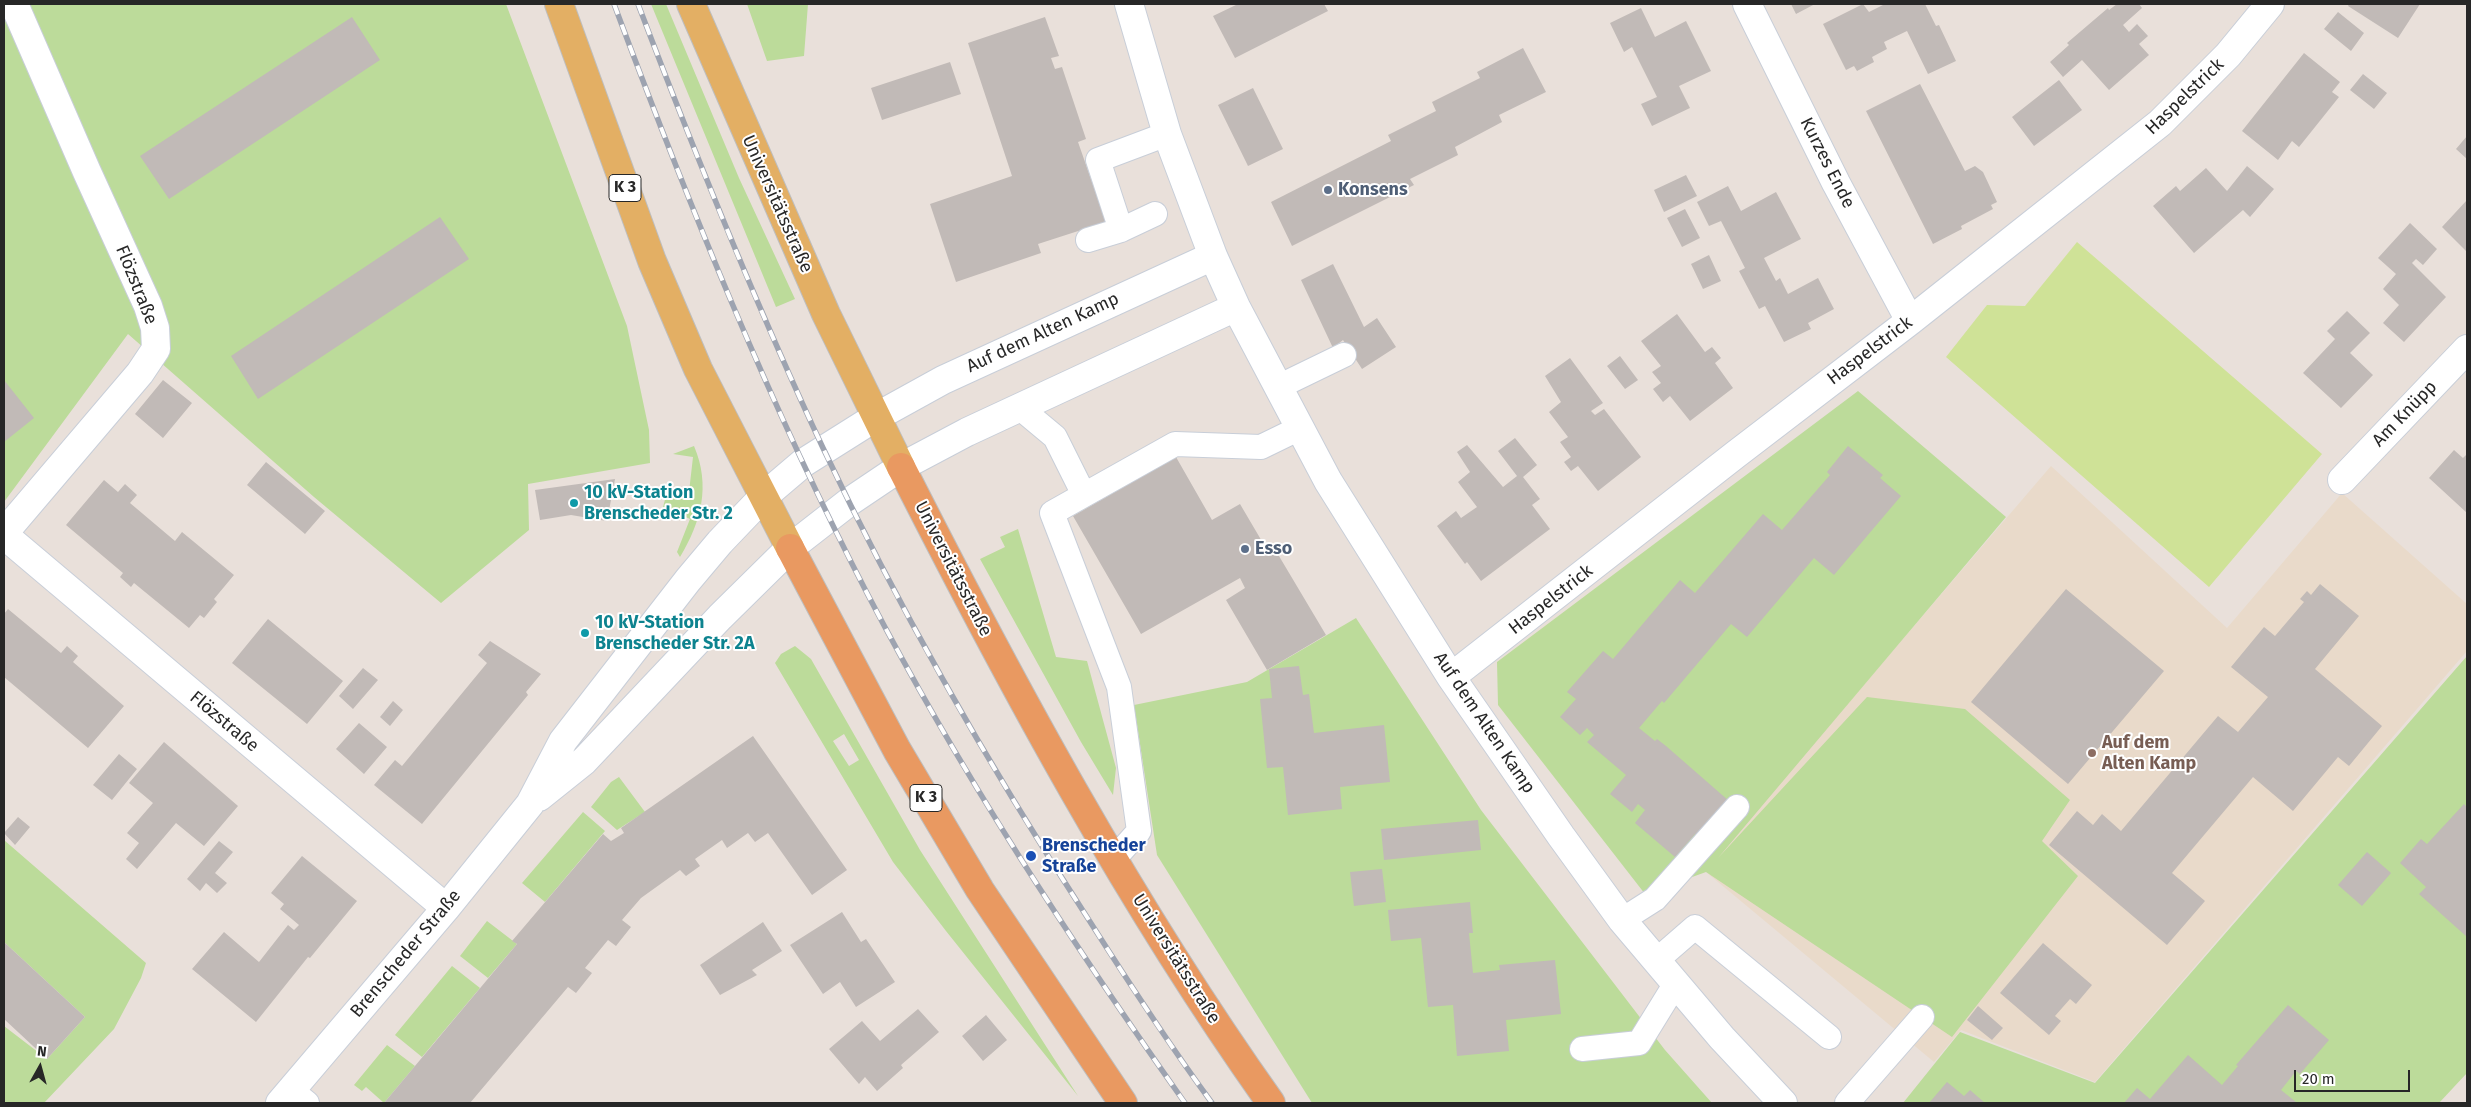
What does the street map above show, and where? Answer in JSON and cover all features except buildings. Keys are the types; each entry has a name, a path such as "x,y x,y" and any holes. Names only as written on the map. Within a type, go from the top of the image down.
{"highway":[{"name":"Universitätsstraße","path":"901,467 1014,685 1073,793 1220,1031 1271,1103"},
{"name":"K 3","path":"790,548 897,750 980,890 1123,1103"}],"main road":[{"name":"K 3","path":"559,4 652,261 698,369 790,548"},
{"name":"Universitätsstraße","path":"691,4 806,270 901,467"}],"street":[{"name":"Flözstraße","path":"14,4 86,172 148,306 155,328 156,349 140,373 4,534 446,908"},
{"name":"Auf dem Alten Kamp","path":"1129,4 1167,134 1213,256 1236,307 1328,481 1451,677 1561,836 1622,920 1658,960 1722,1038 1783,1103"},
{"name":"Kurzes Ende","path":"1747,4 1836,183 1910,321"},
{"name":"Haspelstrick","path":"1451,677 1910,321 2160,123 2228,55 2270,4"},
{"name":"Auf dem Alten Kamp","path":"876,417 970,366 1213,256"},
{"path":"901,467 1019,407 1236,307"},
{"name":"Am Knüpp","path":"2342,480 2467,349"},
{"name":"Brenscheder Straße","path":"292,1099 530,804 563,741 688,580 720,542 763,497 803,463 876,417"},
{"name":"Brenscheder Straße","path":"530,804 584,761 720,617 790,548 828,517 901,467"}],"lane":[{"path":"1121,230 1098,160 1167,134"},
{"path":"1088,240 1121,230 1155,214"},
{"path":"1278,387 1344,355"},
{"path":"1019,407 1056,437 1084,495"},
{"path":"1114,859 1139,831 1118,687 1052,513 1175,444 1262,447 1300,428"},
{"path":"1622,920 1655,898 1737,807"},
{"path":"1658,960 1695,927 1829,1037"},
{"path":"1582,1049 1639,1042 1676,983"},
{"path":"1847,1103 1922,1017"}],"shaded area":[{"name":"Auf dem Alten Kamp","path":"2051,466 2227,628 2342,493 2467,604 2467,651 2095,1082 1961,1030 1934,1062 1706,872 1717,856"}],"green space":[{"path":"4,4 506,4 627,326 649,430 650,463 528,484 529,530 441,603 314,497 128,334 4,502"},
{"path":"651,4 666,4 739,178 795,299 776,307"},
{"path":"747,4 808,4 804,56 767,61"},
{"path":"2077,242 2322,454 2209,587 1946,357 1987,305 2025,306"},
{"path":"1858,391 2006,517 1718,858 1867,697 1965,709 2070,800 2042,841 2078,876 1952,1037 1706,872 1645,894 1498,705 1497,662"},
{"path":"694,446 702,475 703,489 698,517 680,557 677,552 690,519 677,513 662,511 668,488 689,492 693,457 673,454"},
{"path":"1018,529 1056,657 1087,661 1116,768 1113,795 1081,742 980,559 1005,547 1000,537"},
{"path":"1356,618 1481,810 1665,1050 1712,1103 1312,1103 1157,855 1134,705 1247,682"},
{"path":"795,646 811,659 920,850 1078,1096 893,862 775,663 781,654","holes":["844,734 859,760 849,766 833,741"]},
{"path":"2467,656 2467,1073 2439,1103 1903,1103 1960,1032 2095,1083"},
{"path":"619,777 645,812 617,830 591,807 611,782"},
{"path":"583,812 605,831 545,902 522,883"},
{"path":"4,840 146,963 141,978 114,1029 44,1103 4,1103 4,1026 47,1059 85,1017 4,942"},
{"path":"487,921 517,944 488,978 460,956"},
{"path":"452,966 480,988 422,1057 395,1035"},
{"path":"387,1045 415,1066 384,1103 366,1087 362,1091 354,1085"}],"railway":[{"path":"614,4 671,154 732,303 797,450 868,595 903,661 978,791 1058,917 1185,1103"},
{"path":"638,4 681,116 773,339 852,509 883,569 947,687 1015,803 1133,988 1212,1103"}],"place":[{"name":"Konsens","path":"1328,190"},
{"name":"10 kV-Station Brenscheder Str. 2","path":"574,503"},
{"name":"Esso","path":"1245,549"},
{"name":"10 kV-Station Brenscheder Str. 2A","path":"585,633"},
{"name":"Auf dem Alten Kamp","path":"2092,753"},
{"name":"Brenscheder Straße","path":"1031,856"}]}
